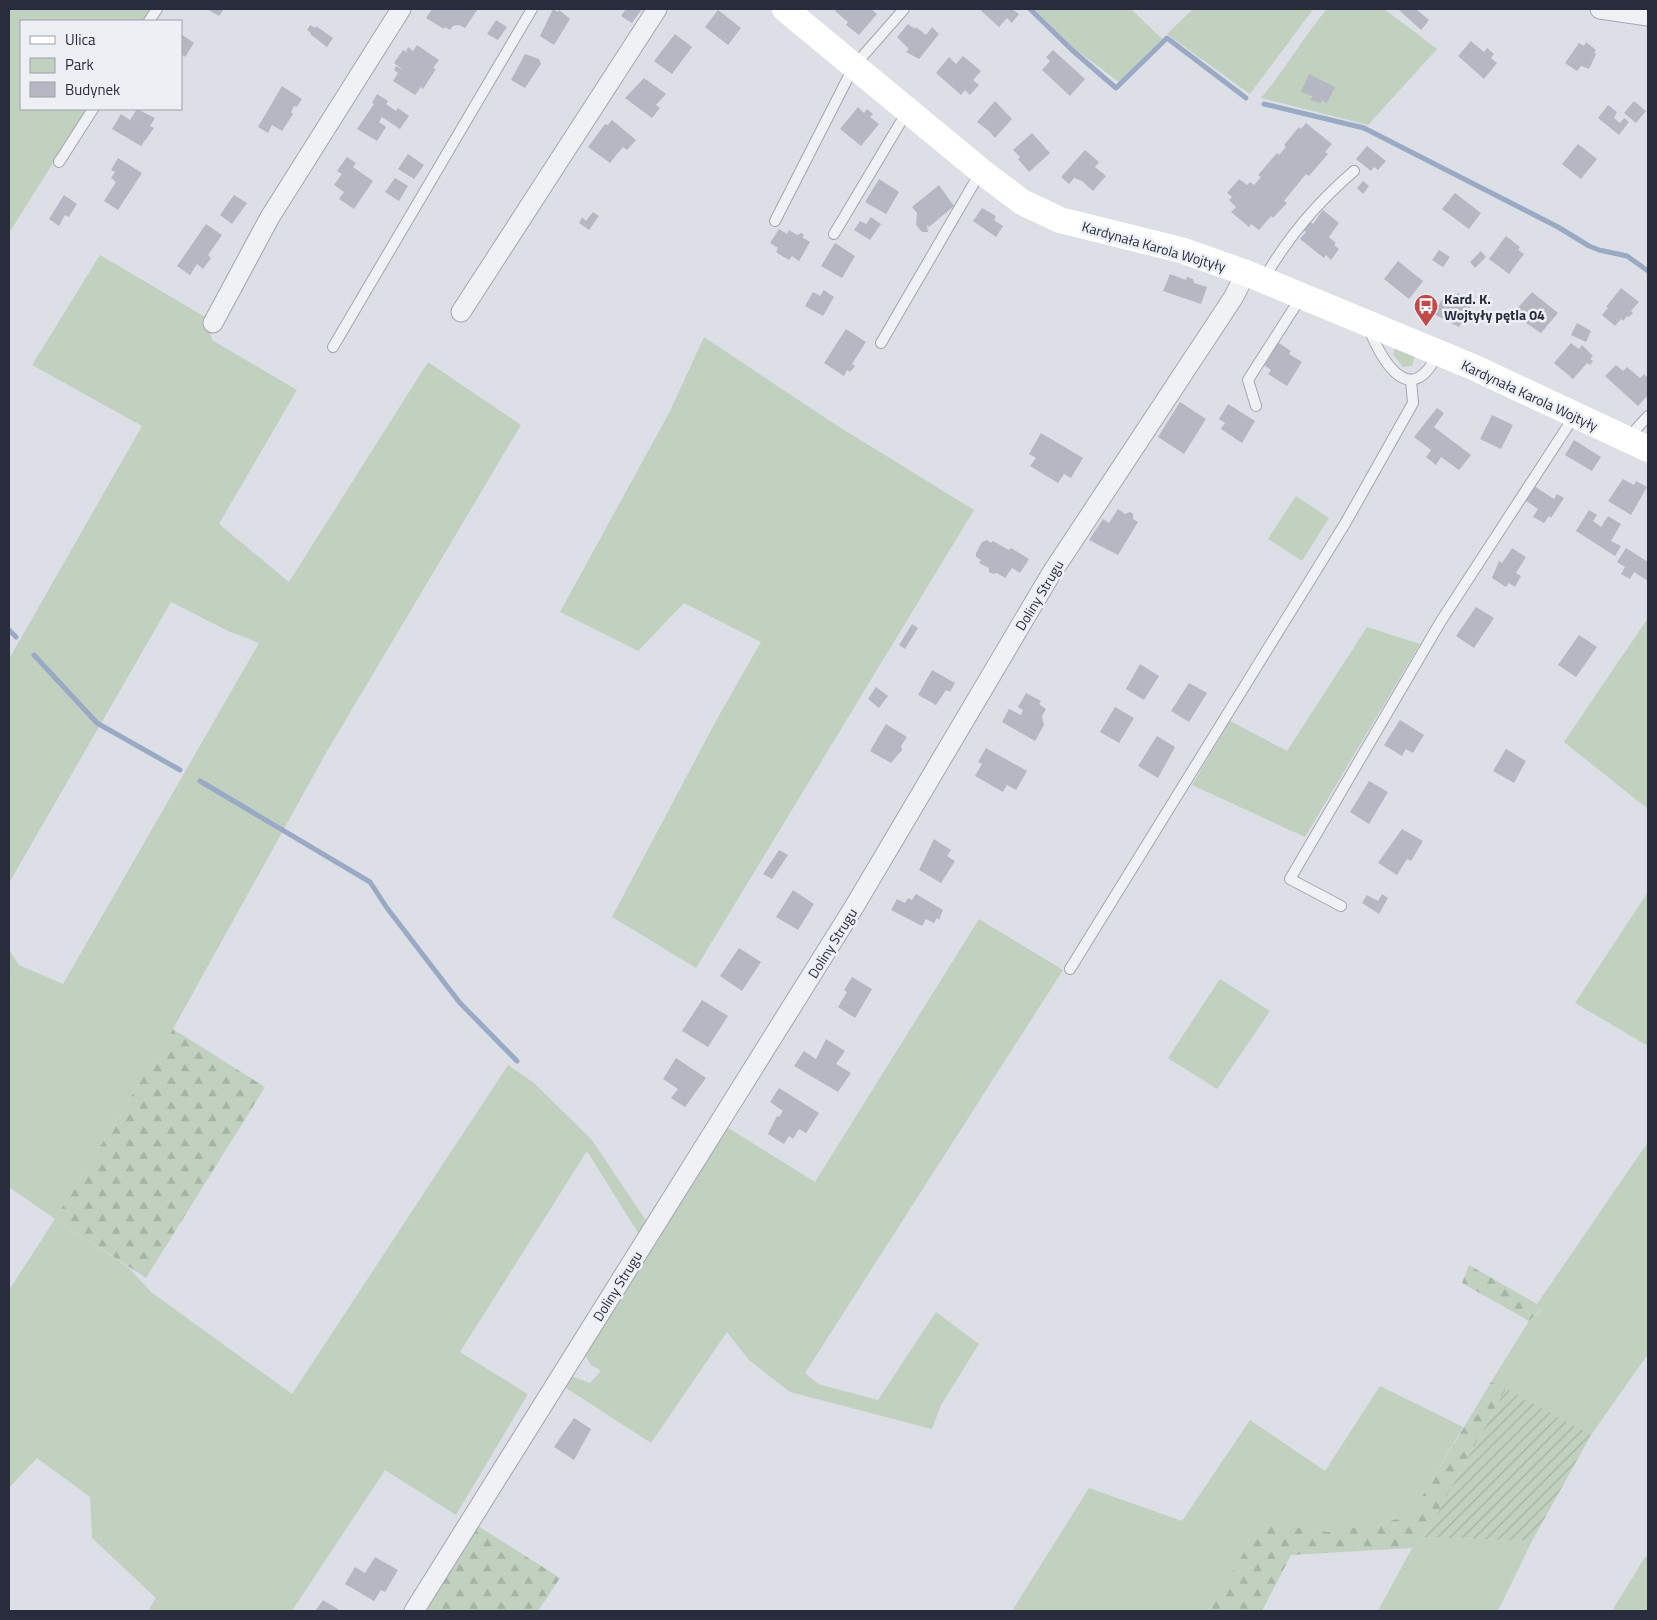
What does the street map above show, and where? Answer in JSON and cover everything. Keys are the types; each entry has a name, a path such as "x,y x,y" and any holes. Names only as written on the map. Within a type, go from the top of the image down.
{"street":[{"path":"213,323 270,217 401,9"},
{"path":"461,312 657,9"},
{"name":"Kardynała Karola Wojtyły","path":"785,9 981,171 1028,206 1060,220 1181,250 1254,276 1438,353 1638,444"},
{"path":"1600,9 1648,16"},
{"name":"Doliny Strugu","path":"414,1611 854,907 1051,574 1233,298 1254,276"}],"lane":[{"path":"150,20 157,9"},
{"path":"333,347 532,9"},
{"path":"775,221 854,66 904,9"},
{"path":"59,162 92,110"},
{"path":"834,234 908,110"},
{"path":"880,343 981,171"},
{"path":"1254,276 1278,254 1323,200 1354,171"},
{"path":"1256,406 1248,380 1302,296"},
{"path":"1366,323 1380,354 1391,370 1402,378 1411,380 1424,376 1438,353"},
{"path":"1070,969 1346,522 1414,403 1411,380"},
{"path":"1341,906 1290,879 1441,621 1575,415"},
{"path":"1638,444 1648,416"}],"green space":[{"path":"9,9 151,9 144,20 20,20 20,110 86,110 9,233"},
{"path":"1034,9 1131,9 1162,39 1119,82 1071,46"},
{"path":"1193,9 1310,9 1312,11 1250,94 1167,34"},
{"path":"1327,9 1384,9 1437,49 1368,125 1261,98"},
{"path":"100,255 205,317 212,340 297,390 219,524 289,582 428,362 521,425 326,753 173,1029 55,1219 9,1187 9,982 19,965 63,984 259,643 228,631 171,602 9,883 9,659 142,426 32,365"},
{"path":"704,337 836,425 974,510 696,968 612,917 717,719 761,642 684,603 638,651 560,612 669,413"},
{"path":"1395,347 1415,356 1412,366 1403,367 1393,354"},
{"path":"1296,496 1329,518 1302,561 1268,539"},
{"path":"1648,618 1648,809 1564,742"},
{"path":"1367,627 1420,644 1305,837 1192,785 1230,721 1287,751"},
{"path":"1648,892 1648,1046 1575,1003"},
{"path":"979,919 1063,970 805,1373 818,1384 878,1400 936,1312 979,1344 941,1405 932,1429 790,1392 749,1360 727,1332 651,1443 560,1384 571,1376 590,1383 601,1371 591,1365 585,1355 722,1124 815,1182"},
{"path":"9,950 19,965 9,982"},
{"path":"1220,979 1270,1011 1217,1089 1168,1058"},
{"path":"173,1029 265,1087 146,1278 55,1219"},
{"path":"508,1065 534,1083 592,1140 647,1222 640,1236 587,1151 460,1352 528,1394 456,1515 385,1470 292,1611 148,1611 156,1598 92,1538 90,1497 37,1458 9,1488 9,1290 55,1219 128,1267 151,1292 292,1394"},
{"path":"1648,1142 1648,1354 1591,1435 1491,1382 1529,1321 1541,1310 1537,1304"},
{"path":"1469,1265 1537,1304 1541,1309 1529,1321 1462,1283"},
{"path":"1491,1382 1506,1389 1424,1537 1412,1548 1291,1555 1262,1611 1208,1611 1262,1523 1329,1532 1410,1517"},
{"path":"1380,1386 1463,1427 1410,1518 1329,1532 1262,1524 1208,1611 1012,1611 1089,1488 1182,1521 1250,1420 1325,1471"},
{"path":"1506,1389 1591,1435 1532,1541 1424,1537"},
{"path":"475,1524 560,1578 538,1611 422,1611"},
{"path":"1424,1537 1532,1541 1498,1611 1378,1611 1412,1548"},
{"path":"1648,1556 1648,1611 1612,1611 1645,1557"}],"building":[{"path":"207,9 224,9 219,16"},
{"path":"432,9 477,10 465,28 459,25 453,26 450,30 445,27 444,29 426,18"},
{"path":"553,9 558,12 559,10 570,19 554,45 540,36"},
{"path":"626,9 642,9 632,23 621,16"},
{"path":"837,9 871,9 877,14 859,35 846,25 848,22 835,11"},
{"path":"979,9 1012,9 1019,14 1012,23 1007,18 999,27"},
{"path":"1398,9 1416,9 1429,20 1421,30"},
{"path":"718,10 741,28 728,45 705,27"},
{"path":"496,20 507,27 498,40 487,34"},
{"path":"908,24 915,29 916,27 926,35 932,27 939,34 919,59 906,52 909,49 897,37"},
{"path":"310,25 315,28 316,26 333,38 327,47 310,34 307,30"},
{"path":"675,34 692,47 672,74 654,61"},
{"path":"182,35 194,43 185,57 182,55"},
{"path":"1471,41 1484,52 1487,48 1494,54 1491,58 1497,63 1484,79 1458,56"},
{"path":"1586,42 1596,50 1594,53 1596,54 1589,69 1581,66 1577,71 1565,63 1579,43 1584,46"},
{"path":"417,45 439,60 433,68 436,69 423,89 421,87 415,95 393,81 398,73 394,70 396,66 403,70 394,63 403,50 410,54 406,51 408,47 413,51"},
{"path":"1053,50 1085,79 1070,96 1042,70 1050,61 1046,57"},
{"path":"525,54 539,59 541,64 525,88 511,80"},
{"path":"963,56 981,71 973,80 979,85 970,95 965,90 961,95 936,73 949,57 956,64"},
{"path":"1309,74 1335,87 1327,103 1322,100 1321,103 1310,100 1313,96 1301,92"},
{"path":"644,78 666,94 656,105 660,108 652,118 625,98"},
{"path":"282,86 302,99 297,107 294,106 291,112 293,114 282,131 272,125 268,133 258,127"},
{"path":"377,94 388,101 386,104 396,111 398,108 409,116 400,129 382,117 379,122 386,127 377,141 357,129 374,104 372,103"},
{"path":"995,101 1012,119 995,138 977,122"},
{"path":"1634,101 1646,111 1636,123 1624,113"},
{"path":"1608,105 1617,112 1614,118 1620,123 1624,118 1629,122 1619,135 1598,118"},
{"path":"858,107 864,113 867,109 873,114 870,117 879,124 861,146 840,129"},
{"path":"136,110 155,118 150,126 154,128 141,146 112,129 121,114 130,120"},
{"path":"612,120 636,140 627,150 623,147 610,163 588,147 605,124 608,125"},
{"path":"1306,123 1332,144 1325,152 1328,154 1309,176 1306,174 1284,201 1287,203 1273,218 1271,216 1259,230 1251,224 1249,227 1231,212 1236,207 1229,200 1232,197 1227,193 1239,179 1247,185 1250,182 1254,185 1261,177 1258,175 1277,153 1279,155 1286,147 1284,145 1299,127 1301,129"},
{"path":"1032,133 1050,153 1029,172 1018,159 1020,157 1013,150"},
{"path":"1578,144 1597,159 1581,179 1562,164"},
{"path":"1367,146 1386,161 1378,170 1374,167 1371,171 1356,159"},
{"path":"1085,150 1099,162 1095,167 1106,176 1093,191 1082,181 1074,178 1069,184 1061,177"},
{"path":"408,154 424,165 414,179 398,169"},
{"path":"347,157 356,163 353,167 373,181 354,209 339,199 344,192 334,185 342,174 337,171"},
{"path":"118,158 142,173 118,210 104,201 116,182 111,178 115,172 111,170"},
{"path":"395,178 408,186 399,201 385,192"},
{"path":"879,179 899,192 886,214 865,202"},
{"path":"1363,181 1369,186 1363,194 1357,188"},
{"path":"939,185 954,206 929,227 927,225 928,232 922,232 916,225 917,213 912,207"},
{"path":"1455,193 1481,213 1469,229 1442,209"},
{"path":"64,195 77,204 69,217 65,215 59,226 49,219"},
{"path":"234,195 247,203 232,224 220,215"},
{"path":"982,208 996,216 994,220 1003,226 996,237 973,221"},
{"path":"1323,210 1339,223 1329,237 1336,243 1334,245 1339,249 1331,260 1326,255 1324,258 1300,239 1306,232 1302,229 1308,220 1313,224"},
{"path":"593,212 599,216 589,230 579,223 582,217 586,221"},
{"path":"871,217 881,224 870,240 854,230 860,221 866,224"},
{"path":"206,224 222,235 208,255 211,258 203,269 197,264 190,275 177,266"},
{"path":"779,229 787,234 789,230 797,235 801,233 804,235 802,237 810,242 799,261 792,256 789,260 782,256 776,252 778,248 770,243"},
{"path":"1506,236 1520,247 1518,250 1524,254 1509,274 1489,259"},
{"path":"835,243 855,256 842,278 821,266"},
{"path":"1439,250 1450,257 1443,267 1432,260"},
{"path":"1481,251 1486,257 1475,268 1470,262"},
{"path":"1398,261 1423,281 1409,299 1384,279"},
{"path":"1170,274 1186,280 1187,277 1193,279 1194,283 1207,287 1201,304 1163,291"},
{"path":"1621,288 1639,302 1631,311 1633,313 1629,317 1627,316 1623,321 1621,319 1615,326 1602,315"},
{"path":"824,290 834,297 823,316 805,306 813,292 820,296"},
{"path":"1446,292 1455,297 1458,293 1462,296 1460,300 1471,306 1459,327 1434,314"},
{"path":"1532,292 1558,313 1541,333 1526,323 1527,321 1515,311"},
{"path":"1577,323 1591,331 1586,342 1571,335"},
{"path":"846,329 866,342 852,364 855,366 850,372 847,370 844,376 824,363"},
{"path":"1276,341 1291,351 1289,354 1302,362 1287,386 1268,374 1271,370 1262,364"},
{"path":"1571,343 1579,349 1582,345 1593,356 1590,359 1593,361 1590,365 1587,363 1573,379 1554,363"},
{"path":"1616,365 1623,371 1627,367 1640,378 1644,374 1648,378 1648,395 1638,406 1605,376"},
{"path":"1180,402 1206,419 1184,454 1158,437"},
{"path":"1228,404 1255,421 1242,443 1221,429 1225,423 1219,419"},
{"path":"1437,408 1444,413 1434,427 1471,455 1459,470 1441,457 1436,465 1426,457 1431,450 1414,437"},
{"path":"1492,415 1513,425 1501,449 1480,439"},
{"path":"1041,433 1083,458 1071,478 1064,474 1058,483 1030,466 1036,458 1029,454"},
{"path":"1574,440 1601,457 1592,471 1565,455"},
{"path":"1623,479 1634,485 1636,481 1647,487 1631,515 1608,501"},
{"path":"1534,486 1554,499 1557,494 1564,498 1551,518 1549,516 1544,523 1533,517 1538,509 1525,500"},
{"path":"1118,509 1125,514 1130,512 1133,514 1133,519 1138,522 1118,555 1089,540 1103,519 1109,523"},
{"path":"1589,510 1597,515 1593,521 1601,527 1608,516 1621,524 1611,541 1621,546 1615,556 1576,531"},
{"path":"987,540 991,543 993,541 1009,550 1011,548 1029,559 1020,573 1012,568 1005,578 997,573 989,572 989,568 979,563 981,560 976,557 976,553 982,542"},
{"path":"1512,548 1526,557 1516,573 1521,576 1515,587 1509,583 1506,587 1492,578 1499,561 1502,563"},
{"path":"1626,548 1648,562 1648,581 1634,572 1630,579 1621,574 1625,567 1617,562"},
{"path":"1476,607 1494,618 1474,648 1456,636"},
{"path":"912,624 918,628 905,649 899,645"},
{"path":"1579,635 1597,647 1576,677 1558,665"},
{"path":"1140,664 1159,676 1144,700 1126,689"},
{"path":"932,670 955,683 950,692 946,690 936,705 918,695"},
{"path":"1189,683 1207,693 1189,722 1171,711"},
{"path":"876,687 888,696 879,708 868,699"},
{"path":"1026,693 1041,701 1039,704 1046,709 1042,716 1044,725 1035,741 1002,722 1009,709 1021,715 1023,710 1018,707"},
{"path":"1115,707 1134,718 1119,743 1100,732"},
{"path":"1400,720 1424,735 1413,753 1406,749 1402,756 1384,745"},
{"path":"886,724 907,737 901,746 902,750 891,763 870,751"},
{"path":"1157,736 1175,747 1158,778 1138,766"},
{"path":"986,748 1027,771 1016,790 1007,785 1003,792 975,776 982,764 978,762"},
{"path":"1506,749 1526,761 1514,783 1493,771"},
{"path":"1369,781 1388,792 1369,824 1350,812"},
{"path":"1402,829 1423,841 1411,861 1407,859 1397,875 1378,863"},
{"path":"934,839 951,850 947,856 955,861 941,883 919,870"},
{"path":"779,850 788,855 772,879 763,874"},
{"path":"793,890 814,904 798,930 776,917"},
{"path":"916,894 943,910 939,920 937,918 934,923 926,919 922,926 891,910 897,899 905,903 908,898 912,900"},
{"path":"1382,894 1388,898 1379,914 1362,903 1367,895 1378,901"},
{"path":"739,948 761,962 742,991 720,976"},
{"path":"852,977 872,989 855,1018 838,1007 847,992 844,990"},
{"path":"702,1000 728,1016 708,1047 682,1031"},
{"path":"826,1039 845,1051 836,1064 851,1073 838,1092 794,1066 804,1051 816,1059"},
{"path":"676,1058 706,1078 685,1107 671,1098 678,1089 663,1079"},
{"path":"779,1088 819,1113 806,1133 799,1129 793,1139 789,1136 784,1144 768,1134 777,1116 779,1117 783,1111 770,1102"},
{"path":"574,1418 591,1429 574,1460 554,1447"},
{"path":"375,1557 398,1570 385,1592 381,1590 374,1601 345,1584 355,1567 365,1573"},
{"path":"323,1600 341,1611 315,1611"}],"waterway":[{"path":"1030,9 1072,50 1116,88 1167,38 1246,98"},
{"path":"1264,104 1364,128 1558,227 1589,246 1627,256 1648,271"},
{"path":"9,630 16,637"},
{"path":"34,655 97,723 180,770"},
{"path":"200,781 370,882 387,908 460,1003 517,1061"}],"place":[{"name":"Kard. K. Wojtyły pętla 04","path":"1426,327"}]}
